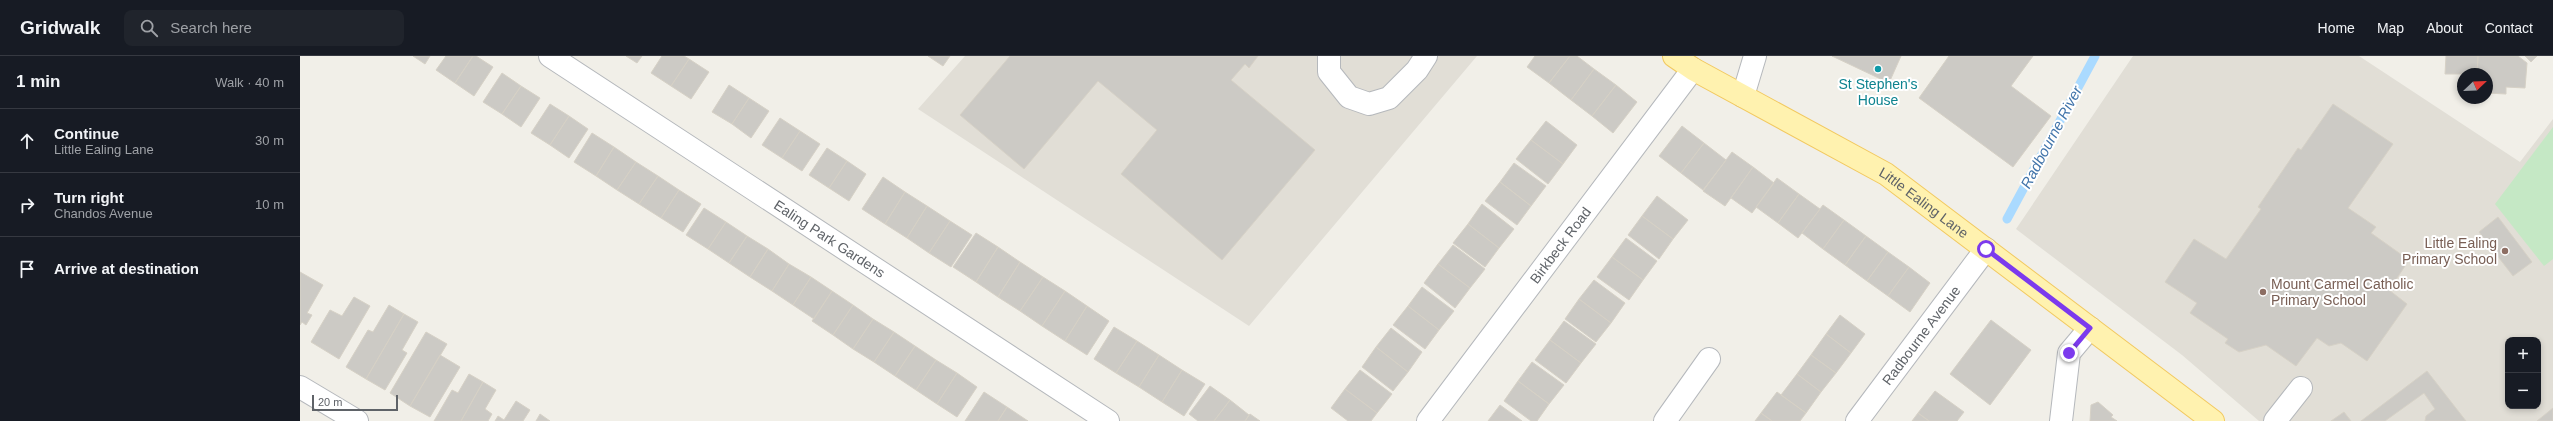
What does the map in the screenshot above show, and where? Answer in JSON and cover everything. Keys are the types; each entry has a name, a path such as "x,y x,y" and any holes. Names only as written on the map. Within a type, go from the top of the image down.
{"main road":[{"name":"Little Ealing Lane","path":"1674,56 1693,69 1886,174 2213,421"}],"street":[{"name":"Ealing Park Gardens","path":"550,56 1108,421"},
{"path":"1329,56 1329,72 1349,97 1369,104 1389,98 1417,70 1426,56"},
{"path":"1743,96 1755,56"},
{"name":"Birkbeck Road","path":"1428,421 1693,69"},
{"name":"Radbourne Avenue","path":"1857,421 1986,249"},
{"path":"2061,421 2069,353 2090,328"},
{"path":"1665,421 1709,359"},
{"path":"300,387 357,421"},
{"path":"2275,421 2301,388"}],"shaded area":[{"path":"965,56 1477,56 1249,326 918,109"},
{"name":"Mount Carmel Catholic Primary School","path":"2133,56 2359,56 2520,162 2553,119 2553,421 2259,421 2182,355 2016,229"}],"green space":[{"path":"2553,127 2553,259 2544,266 2495,204"}],"building":[{"path":"413,56 430,56 425,64"},
{"path":"446,56 473,56 455,83 436,70"},
{"path":"473,56 476,56 493,67 474,96 455,83"},
{"path":"626,56 642,56 637,63"},
{"path":"662,56 684,56 689,59 671,86 651,73"},
{"path":"928,56 950,56 943,66"},
{"path":"1010,56 1258,56 1249,68 1245,64 1231,80 1315,150 1222,260 1121,174 1157,130 1098,81 1024,169 960,115"},
{"path":"1535,56 1570,56 1549,83 1527,67"},
{"path":"1570,56 1577,56 1594,69 1571,100 1549,83"},
{"name":"St Stephen's House","path":"1832,56 1901,56 1889,83"},
{"path":"1949,56 2033,56 2011,86 2051,116 2013,167 1919,98"},
{"path":"2446,56 2478,56 2477,68 2457,68 2457,74 2445,74"},
{"path":"2478,56 2518,56 2527,63 2525,88 2506,87 2506,94 2493,93 2493,68 2477,68"},
{"path":"2525,56 2537,56 2531,62"},
{"path":"689,59 709,72 691,99 671,86"},
{"path":"1594,69 1616,85 1592,116 1571,100"},
{"path":"502,73 521,86 502,114 483,102"},
{"path":"729,85 749,98 732,124 712,112"},
{"path":"1616,85 1637,102 1613,133 1592,116"},
{"path":"521,86 540,98 521,127 502,114"},
{"path":"749,98 769,111 751,138 732,124"},
{"path":"550,104 569,116 550,145 531,133"},
{"path":"2333,104 2393,144 2348,208 2376,227 2371,233 2409,260 2389,290 2407,304 2367,361 2341,343 2329,346 2317,338 2296,366 2266,345 2239,352 2225,343 2228,339 2190,313 2197,303 2165,282 2194,239 2226,259 2261,209 2258,207 2298,148 2301,150"},
{"path":"569,116 588,129 569,158 550,145"},
{"path":"780,118 800,131 782,158 762,145"},
{"path":"1546,121 1577,145 1563,164 1531,140"},
{"path":"1682,126 1704,143 1681,173 1659,156"},
{"path":"800,131 820,144 802,171 782,158"},
{"path":"592,133 614,147 596,176 574,162"},
{"path":"1531,140 1563,164 1548,184 1516,159"},
{"path":"1704,143 1726,160 1703,190 1681,173"},
{"path":"614,147 636,162 617,190 596,176"},
{"path":"827,148 847,161 829,188 809,175"},
{"path":"1732,152 1753,167 1725,206 1703,191"},
{"path":"847,161 866,174 849,201 829,188"},
{"path":"636,162 658,176 639,204 617,190"},
{"path":"1514,163 1546,186 1531,206 1500,182"},
{"path":"1753,167 1774,183 1752,213 1731,198"},
{"path":"658,176 679,190 661,218 639,204"},
{"path":"883,177 905,192 885,224 862,209"},
{"path":"1777,178 1799,194 1778,223 1756,207"},
{"path":"1500,182 1531,206 1517,225 1485,201"},
{"path":"679,190 701,204 683,232 661,218"},
{"path":"905,192 927,206 907,238 885,224"},
{"path":"1799,194 1820,209 1798,238 1778,223"},
{"path":"1657,196 1688,220 1673,239 1642,216"},
{"path":"1482,204 1514,229 1499,248 1468,224"},
{"path":"1823,205 1844,220 1823,249 1802,233"},
{"path":"927,206 950,221 929,253 907,238"},
{"path":"704,208 726,222 708,249 686,235"},
{"path":"1642,216 1673,239 1659,259 1628,235"},
{"path":"2498,217 2532,262 2513,276 2479,232"},
{"path":"1844,220 1866,236 1845,265 1823,249"},
{"path":"950,221 972,235 951,267 929,253"},
{"path":"726,222 747,236 729,263 708,249"},
{"path":"1468,224 1499,248 1485,267 1453,243"},
{"path":"976,233 998,247 976,282 953,267"},
{"path":"747,236 768,249 750,277 729,263"},
{"path":"1866,236 1888,252 1867,281 1845,265"},
{"path":"1626,238 1657,261 1643,280 1612,257"},
{"path":"1453,245 1485,269 1470,288 1438,264"},
{"path":"998,247 1020,262 998,297 976,282"},
{"path":"768,249 789,264 772,291 750,277"},
{"path":"1888,252 1909,267 1888,296 1867,281"},
{"path":"1612,257 1643,280 1629,300 1597,277"},
{"path":"1020,262 1043,277 1020,311 998,297"},
{"path":"789,264 811,277 793,305 772,291"},
{"path":"1438,264 1470,288 1455,308 1424,283"},
{"path":"1909,267 1930,283 1910,312 1888,296"},
{"path":"300,272 323,285 307,313 312,315 306,325 302,322 300,325"},
{"path":"811,277 832,291 814,319 793,305"},
{"path":"1043,277 1065,291 1042,326 1020,311"},
{"path":"1594,280 1625,303 1611,323 1579,299"},
{"path":"1422,287 1454,311 1439,330 1408,306"},
{"path":"832,291 853,305 833,335 812,321"},
{"path":"1065,291 1087,306 1065,341 1042,326"},
{"path":"354,297 370,306 339,359 311,342 330,310 342,316"},
{"path":"1579,299 1611,323 1596,342 1565,319"},
{"path":"389,305 404,314 366,379 346,367 368,330 373,332"},
{"path":"853,305 873,319 853,349 833,335"},
{"path":"1087,306 1109,321 1087,355 1065,341"},
{"path":"1408,306 1439,330 1425,349 1393,325"},
{"path":"404,314 418,322 402,350 407,353 385,390 366,379"},
{"path":"1840,315 1865,334 1851,353 1826,334"},
{"path":"873,319 894,332 874,362 853,349"},
{"path":"1991,320 2031,350 1990,405 1950,374"},
{"path":"1564,321 1596,344 1581,363 1550,340"},
{"path":"1114,327 1137,341 1116,373 1094,359"},
{"path":"1391,328 1422,352 1408,372 1376,347"},
{"path":"426,332 447,344 410,406 390,393"},
{"path":"894,332 915,346 895,376 874,362"},
{"path":"1826,334 1851,353 1836,373 1811,355"},
{"path":"1550,340 1581,363 1566,383 1535,360"},
{"path":"1137,341 1159,355 1139,387 1116,373"},
{"path":"915,346 936,360 916,390 895,376"},
{"path":"1376,347 1408,372 1393,391 1362,367"},
{"path":"440,355 460,367 430,417 410,406"},
{"path":"1159,355 1182,370 1162,402 1139,387"},
{"path":"1811,355 1836,373 1821,392 1797,374"},
{"path":"936,360 957,373 937,404 916,390"},
{"path":"1532,362 1564,385 1549,404 1518,381"},
{"path":"1182,370 1205,384 1184,416 1162,402"},
{"path":"1360,370 1392,394 1377,413 1345,389"},
{"path":"2427,371 2466,421 2425,421 2426,416 2435,409 2424,393 2385,421 2361,421"},
{"path":"957,373 977,387 957,417 937,404"},
{"path":"469,374 483,382 461,421 434,421 452,390 458,393"},
{"path":"1797,374 1821,392 1806,413 1781,395"},
{"path":"1518,381 1549,404 1537,421 1531,421 1504,401"},
{"path":"483,382 496,390 485,409 492,414 488,421 461,421"},
{"path":"1210,386 1230,400 1214,421 1198,421 1189,414"},
{"path":"1345,389 1377,413 1371,421 1348,421 1331,408"},
{"path":"1935,391 1964,412 1957,421 1929,421 1918,413"},
{"path":"984,392 1007,407 998,421 965,421"},
{"path":"1777,392 1806,413 1800,421 1772,421 1761,413"},
{"path":"1230,400 1249,415 1245,421 1214,421"},
{"path":"516,401 530,410 523,421 495,421 498,416 504,420"},
{"path":"2098,402 2113,415 2111,417 2117,421 2090,421 2091,405"},
{"path":"1500,405 1522,421 1488,421"},
{"path":"1007,407 1028,421 998,421"},
{"path":"2553,408 2553,421 2537,421"},
{"path":"2344,412 2351,421 2331,421"},
{"path":"1761,413 1772,421 1755,421"},
{"path":"1918,413 1929,421 1912,421"},
{"path":"540,414 550,421 536,421"},
{"path":"1250,414 1260,421 1245,421"}],"waterway":[{"name":"Radbourne River","path":"2007,219 2095,56"}],"place":[{"name":"St Stephen's House","path":"1878,69"},
{"name":"Little Ealing Primary School","path":"2505,251"},
{"name":"Mount Carmel Catholic Primary School","path":"2263,292"}],"route":[{"path":"1986,249 2029,280 2090,328 2069,353"}]}
